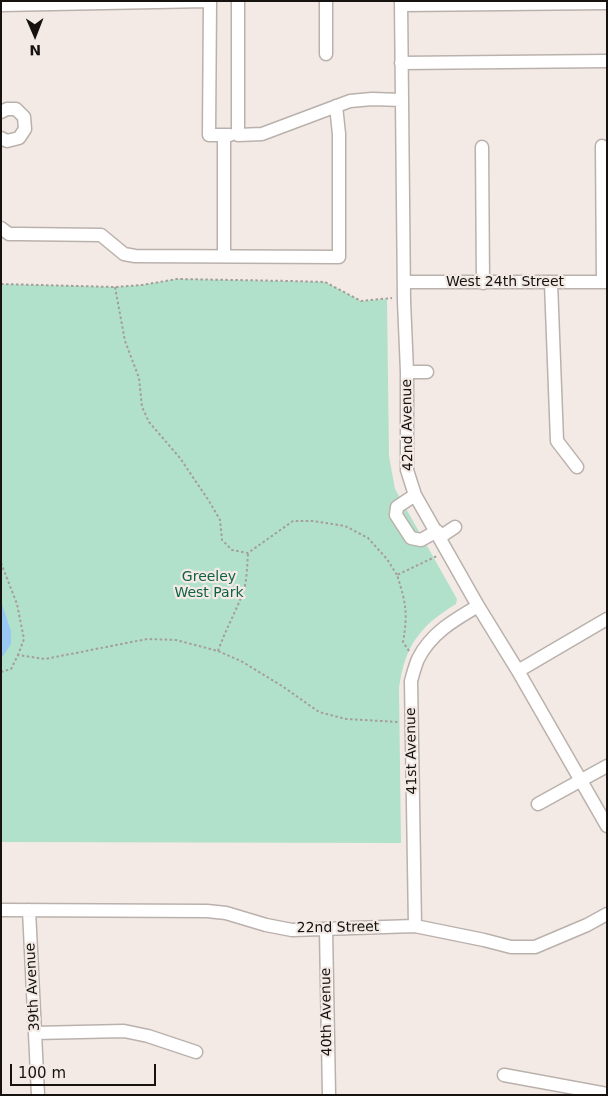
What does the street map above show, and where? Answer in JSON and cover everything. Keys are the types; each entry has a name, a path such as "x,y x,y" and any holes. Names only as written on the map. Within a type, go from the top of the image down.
{"street":[{"path":"1,5 208,1 210,135 262,134 350,101 372,99 402,100"},
{"path":"238,1 238,135"},
{"path":"326,1 326,54"},
{"path":"401,3 607,3"},
{"name":"42nd Avenue","path":"401,3 407,470 414,495 607,826"},
{"path":"401,63 607,61"},
{"path":"1,228 8,234 101,235 124,254 135,256 338,257 339,134 336,106"},
{"path":"1,112 7,109 16,109 24,117 25,129 18,138 7,140 1,138"},
{"path":"224,135 224,256"},
{"path":"602,146 605,282"},
{"path":"482,147 483,283"},
{"name":"West 24th Street","path":"404,282 605,282"},
{"path":"551,283 557,440 577,467"},
{"path":"407,372 427,372"},
{"path":"414,495 397,507 396,515 411,538 421,540 455,527"},
{"name":"41st Avenue","path":"415,926 411,681 418,659 433,636 448,624 478,606"},
{"path":"518,671 607,619"},
{"path":"538,804 607,766"},
{"name":"22nd Street","path":"1,910 207,911 226,913 266,925 292,930 415,926 484,940 511,948 536,947 607,914"},
{"name":"39th Avenue","path":"29,910 38,1095"},
{"name":"40th Avenue","path":"326,930 329,1095"},
{"path":"35,1033 124,1031 148,1036 196,1052"},
{"path":"504,1075 607,1094"}],"path":[{"path":"1,284 115,287 142,286 177,279 325,282 361,301 404,296"},
{"path":"115,287 125,341 139,378 142,407 149,422 180,458 209,501 220,520 222,540 232,550 248,553 293,521 313,521 345,526 368,538 387,559 397,575 404,597 407,619 403,642 418,659"},
{"path":"397,575 447,551"},
{"path":"218,651 226,628 243,592 248,553"},
{"path":"1,563 17,604 24,639 10,669 1,672"},
{"path":"18,655 45,659 147,639 176,640 218,651 241,661 282,686 319,712 346,719 399,722"}],"green space":[{"name":"Greeley West Park","path":"177,279 325,282 361,301 387,299 389,456 395,489 457,599 456,604 433,620 416,638 405,660 402,673 399,688 401,843 1,842 1,284 115,287"}],"water":[{"path":"1,601 11,631 11,644 1,659"}]}
